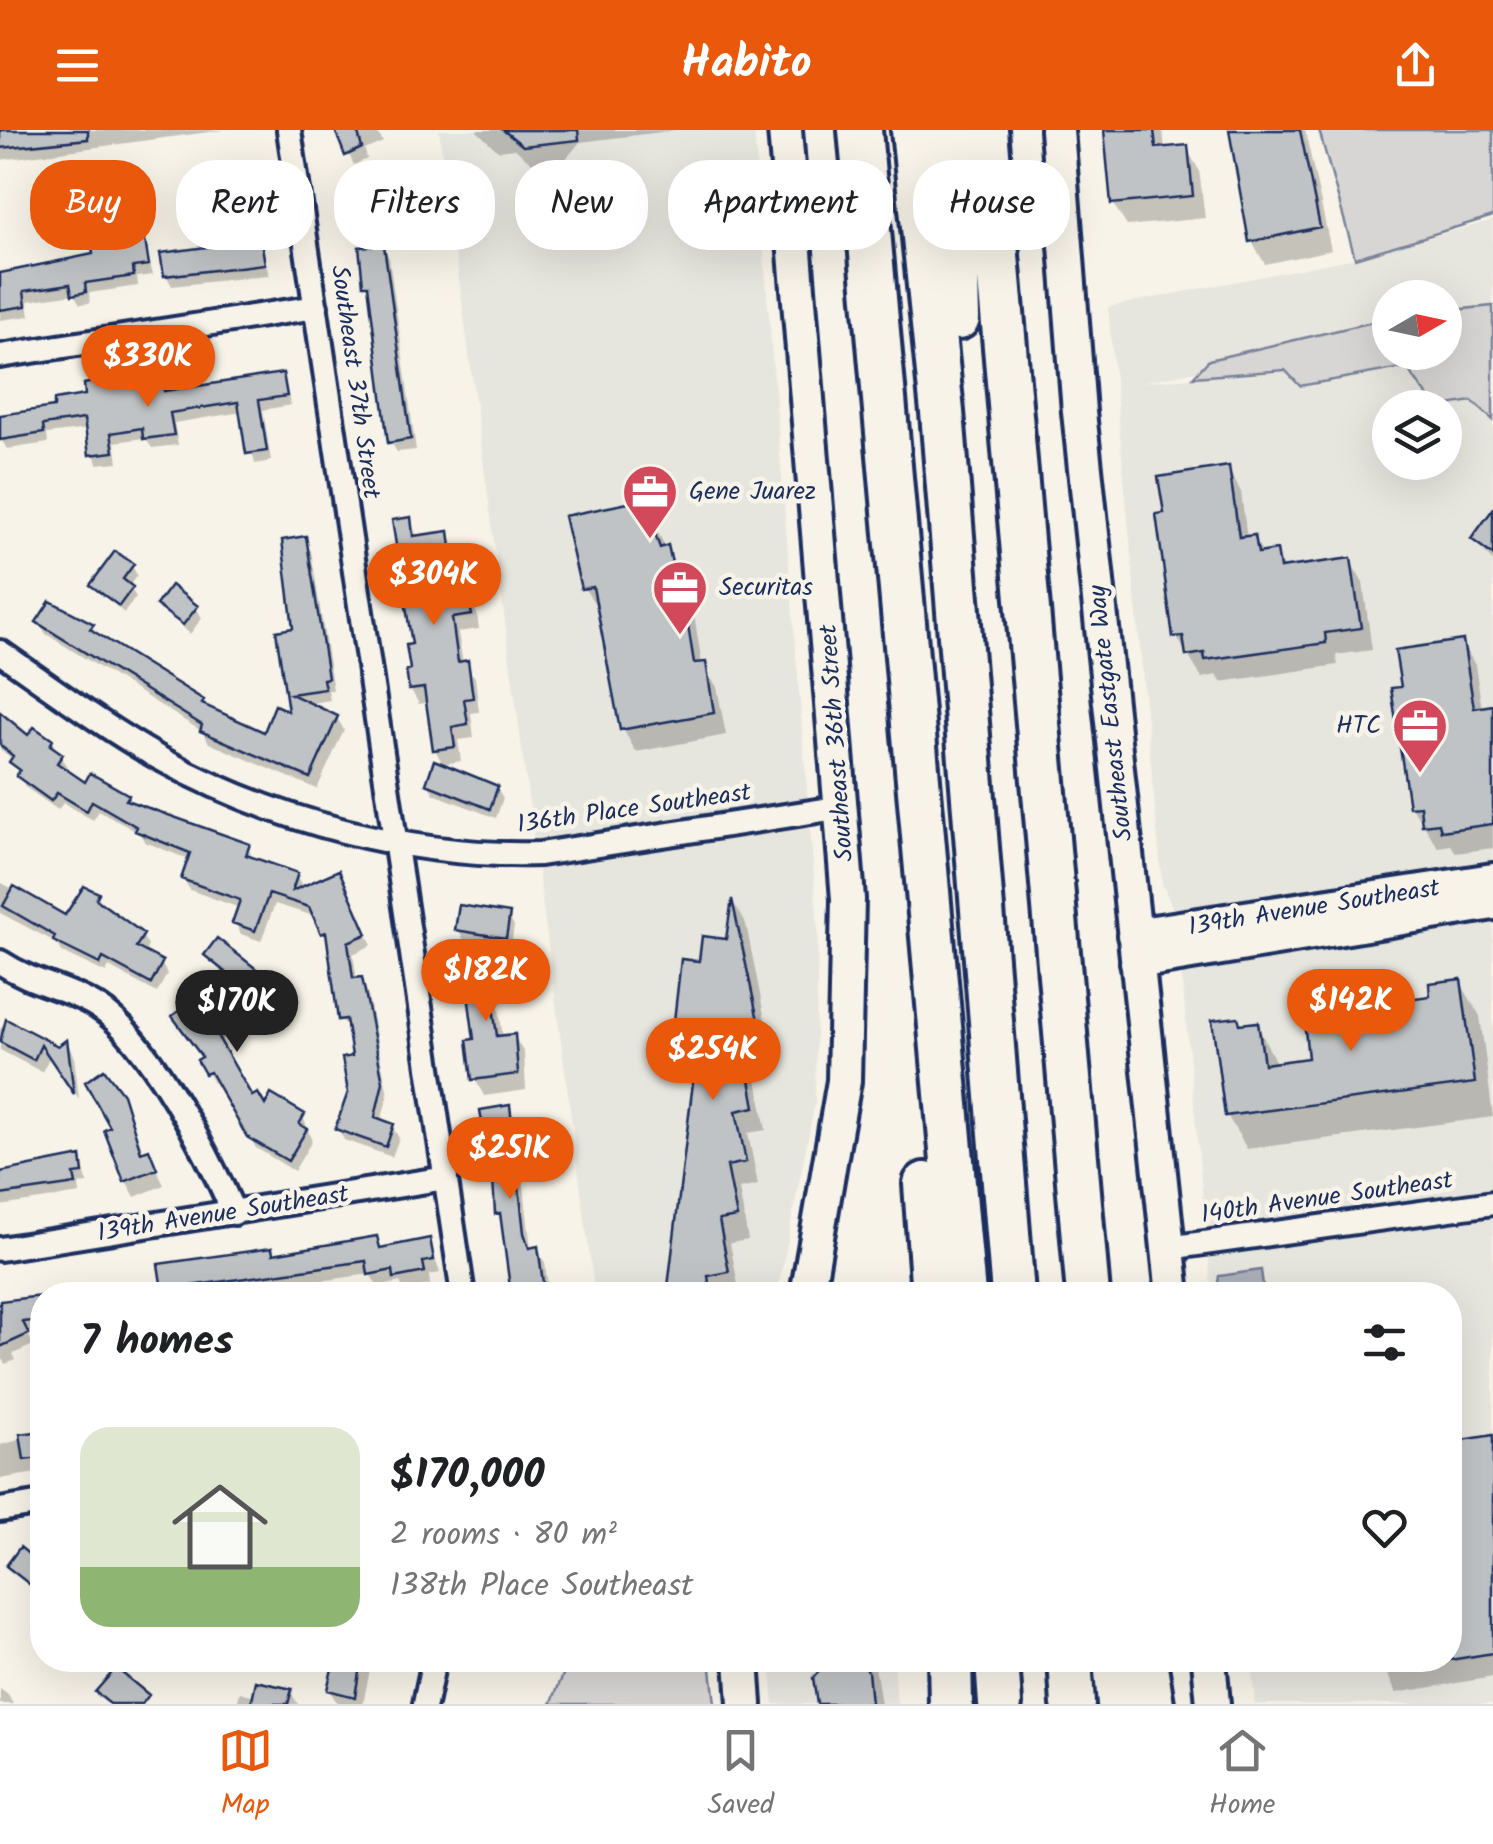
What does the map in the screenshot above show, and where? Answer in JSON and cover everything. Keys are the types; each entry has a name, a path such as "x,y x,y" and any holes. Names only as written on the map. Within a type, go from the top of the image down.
{"highway":[{"path":"860,130 963,1282"},
{"path":"913,130 942,412 1012,1282"},
{"path":"952,130 960,400 978,655 1034,1282"},
{"path":"986,130 1087,1282"},
{"path":"932,1282 915,1040 933,956"},
{"path":"950,1672 951,1704"},
{"path":"996,1672 998,1704"},
{"path":"1045,1672 1047,1704"},
{"path":"1071,1672 1073,1704"},
{"path":"1116,1672 1119,1704"},
{"path":"1147,1672 1152,1704"}],"main road":[{"name":"Southeast 36th Street","path":"784,130 844,807 849,983 844,1081 808,1282"},
{"name":"Southeast Eastgate Way","path":"1057,130 1079,412 1171,1282"},
{"name":"139th Avenue Southeast","path":"1135,948 1493,880"},
{"name":"139th Avenue Southeast","path":"1135,948 1493,903"},
{"path":"743,1672 745,1704"},
{"path":"1209,1672 1213,1704"}],"street":[{"name":"Southeast 37th Street","path":"289,130 462,1282"},
{"path":"0,356 316,307"},
{"name":"136th Place Southeast","path":"0,652 159,757 210,782 280,812 395,841 508,855 540,854 844,807"},
{"path":"0,962 30,982 97,1006 136,1040 214,1170 234,1213"},
{"name":"139th Avenue Southeast","path":"0,1248 446,1178"},
{"name":"140th Avenue Southeast","path":"1168,1248 1493,1203"},
{"path":"0,1510 30,1506"},
{"path":"425,1704 432,1672"}],"shaded area":[{"path":"439,130 754,130 756,160 668,160 668,250 764,250 818,928 815,1102 780,1282 593,1282 455,250 495,250 495,160 443,160"},
{"path":"1319,130 1493,130 1493,216 1355,258"},
{"path":"1493,220 1493,311 1462,317 1462,280 1372,280 1372,336 1142,382 1285,370 1301,386 1408,370 1423,390 1372,390 1372,480 1462,480 1462,404 1473,401 1493,420 1493,1704 1255,1704 1252,1672 1462,1672 1462,1282 1211,1282 1176,916 1162,883 1108,307 1355,258"},
{"path":"1493,306 1493,420 1472,401 1462,403 1462,390 1423,390 1408,370 1462,370 1462,309"},
{"path":"1372,322 1372,370 1389,370 1300,386 1285,370 1193,377 1209,360"},
{"path":"1261,1270 1262,1282 1218,1282 1219,1276"},
{"path":"564,1672 711,1672 715,1704 551,1704"},
{"path":"771,1672 895,1672 897,1704 774,1704"}],"building":[{"path":"0,130 88,130 88,139 0,148"},
{"path":"335,130 357,130 362,148 345,156"},
{"path":"503,130 578,130 579,140 523,146"},
{"path":"1104,130 1154,130 1156,148 1188,145 1193,196 1111,204"},
{"path":"1229,130 1300,130 1320,227 1249,242"},
{"path":"92,250 147,250 149,265 133,267 134,276 85,283 86,292 72,295 70,284 24,291 26,306 0,310 0,273 93,254"},
{"path":"263,250 265,264 164,276 160,253"},
{"path":"359,250 385,250 411,439 388,443 368,285 363,285"},
{"path":"283,373 287,396 259,400 267,451 246,454 238,402 170,413 174,435 143,439 142,428 111,433 114,452 89,455 84,419 43,425 44,433 0,440 0,415 54,407 54,400 85,395 84,384 109,378 129,375 131,386 162,382 164,391"},
{"path":"1229,466 1239,537 1255,535 1258,553 1277,550 1280,568 1351,558 1361,628 1325,633 1326,643 1205,660 1204,653 1186,656 1183,636 1173,637 1156,514 1164,513 1158,477"},
{"path":"643,500 660,548 668,545 673,568 679,569 694,663 706,662 714,713 620,730 593,587 581,589 564,516"},
{"path":"1493,509 1493,555 1471,539"},
{"path":"411,517 413,536 449,531 454,571 462,570 472,615 452,618 458,662 468,660 473,698 464,699 468,724 452,727 455,747 433,750 424,688 409,690 406,645 412,644 392,520"},
{"path":"306,536 328,678 323,679 325,689 291,694 338,716 310,778 200,731 202,725 36,622 50,601 94,624 90,629 204,700 202,704 264,732 275,705 288,711 276,631 293,628 282,540"},
{"path":"115,551 134,564 123,579 133,587 119,606 90,585"},
{"path":"171,585 198,606 183,625 156,605"},
{"path":"1463,640 1474,708 1493,705 1493,824 1441,831 1439,823 1422,825 1420,806 1409,807 1391,688 1401,687 1395,650"},
{"path":"0,712 28,735 34,727 53,740 50,745 63,754 57,763 85,782 90,773 129,795 126,800 250,844 246,855 298,873 292,891 339,870 367,934 348,942 353,978 362,977 383,1082 375,1117 394,1124 386,1147 335,1129 348,1092 342,1058 352,1056 346,1019 338,1020 326,932 321,934 309,907 269,894 255,931 232,923 240,900 181,879 190,853 135,831 137,827 92,801 87,811 57,793 51,801 16,776 20,770 9,762 13,756 0,745"},
{"path":"434,760 498,786 490,809 426,784"},
{"path":"14,886 65,915 84,886 99,893 96,899 144,934 136,947 163,961 151,984 103,958 100,964 53,941 55,936 3,906"},
{"path":"732,899 765,1053 746,1057 755,1107 736,1111 746,1162 727,1166 737,1217 719,1220 729,1272 708,1276 709,1282 669,1282 699,1033 673,1030 681,959 699,961 702,936 726,939"},
{"path":"459,905 510,913 506,938 455,930"},
{"path":"217,938 264,975 229,1019 214,1030 252,1096 258,1093 265,1105 271,1094 305,1114 299,1124 307,1129 288,1161 247,1137 210,1072 205,1074 197,1060 202,1057 172,1016 201,994 204,998 225,972 204,955"},
{"path":"494,956 497,976 489,977 497,1036 515,1034 518,1074 472,1080 467,1040 474,1039 466,980 460,981 457,961"},
{"path":"1461,979 1475,1083 1225,1116 1212,1020 1238,1017 1240,1024 1258,1022 1264,1064 1308,1058 1305,1030 1323,1027 1319,998 1348,994 1350,1007 1430,996 1429,983"},
{"path":"6,1019 58,1046 67,1039 74,1094 41,1045 34,1060 0,1042"},
{"path":"104,1069 123,1094 141,1152 149,1149 157,1169 124,1182 104,1130 110,1127 85,1082"},
{"path":"510,1105 524,1233 529,1248 538,1246 543,1282 509,1282 500,1213 495,1214 492,1160 488,1160 480,1110"},
{"path":"81,1156 83,1173 74,1174 76,1184 0,1195 0,1172"},
{"path":"377,1236 380,1248 430,1238 434,1260 423,1262 425,1272 394,1278 393,1270 368,1275 366,1261 218,1282 161,1282 158,1264 272,1248 273,1254"},
{"path":"30,1297 30,1321 23,1322 29,1334 0,1347 0,1301"},
{"path":"30,1433 30,1459 24,1460 20,1434"},
{"path":"1493,1435 1493,1653 1462,1658 1462,1440"},
{"path":"20,1547 30,1555 30,1585 6,1566"},
{"path":"112,1672 121,1672 149,1695 142,1704 110,1704 95,1692"},
{"path":"331,1672 359,1672 355,1697 327,1690"},
{"path":"818,1672 868,1672 871,1704 817,1704 813,1678"},
{"path":"256,1681 292,1689 288,1704 251,1704"}],"place":[{"name":"Gene Juarez","path":"650,541"},
{"name":"Securitas","path":"680,637"},
{"name":"HTC","path":"1420,775"}]}
